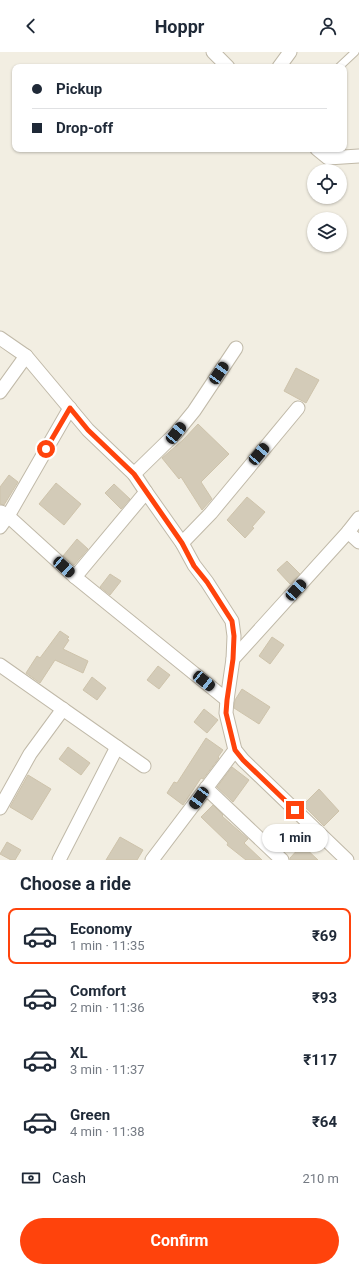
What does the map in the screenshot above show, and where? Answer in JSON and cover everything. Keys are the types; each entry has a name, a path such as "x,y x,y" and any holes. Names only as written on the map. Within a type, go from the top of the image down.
{"street":[{"path":"212,52 225,64"},
{"path":"281,64 290,52"},
{"path":"321,152 328,158 359,156"},
{"path":"0,338 26,356 88,430 134,474 182,543 194,566 207,582 232,621 234,636 233,659 226,713 235,750 243,760 347,860"},
{"path":"134,474 176,433 194,411 236,348"},
{"path":"0,392 26,356"},
{"path":"70,408 2,518 227,700"},
{"path":"182,543 211,513 298,408"},
{"path":"75,577 146,492"},
{"path":"233,659 359,518"},
{"path":"348,532 359,542"},
{"path":"0,665 144,766"},
{"path":"0,808 30,754 63,709"},
{"path":"59,860 117,747"},
{"path":"152,860 235,750"},
{"path":"206,788 282,860"}],"lane":[{"path":"342,64 355,52"}],"building":[{"path":"296,368 319,380 306,403 284,391"},
{"path":"198,424 229,454 201,482 212,499 202,510 181,477 179,479 162,458 183,440"},
{"path":"9,475 18,482 4,505 0,504 0,487"},
{"path":"56,483 81,504 64,525 39,504"},
{"path":"114,484 130,499 121,509 105,493"},
{"path":"247,497 265,512 245,538 227,520"},
{"path":"77,539 88,549 74,565 63,556"},
{"path":"287,561 300,574 290,584 277,570"},
{"path":"110,574 121,581 110,595 100,587"},
{"path":"60,631 69,637 67,639 69,640 63,649 88,661 83,673 55,660 40,683 26,673 37,656 40,658"},
{"path":"272,637 284,645 270,664 259,656"},
{"path":"158,666 170,675 159,689 147,680"},
{"path":"92,677 106,688 97,700 83,690"},
{"path":"242,689 270,707 259,724 234,708 235,700"},
{"path":"204,709 218,720 207,733 194,722"},
{"path":"206,738 223,750 218,757 219,758 203,779 201,778 183,805 167,793 174,782 177,783"},
{"path":"68,747 90,763 81,775 59,759"},
{"path":"232,767 249,780 233,802 217,787"},
{"path":"28,775 51,789 32,820 10,807"},
{"path":"319,789 339,811 324,826 303,805"},
{"path":"213,805 223,815 222,816 248,839 244,843 262,860 246,860 227,845 228,843 201,817"},
{"path":"120,837 143,850 137,860 106,860"},
{"path":"7,842 21,850 15,860 11,860 0,854"},
{"path":"302,845 318,860 290,860 290,858"}],"route":[{"path":"46,449 70,408 88,430 134,474 182,543 194,566 207,582 232,621 234,636 233,659 226,713 235,750 243,760 295,810"}]}
